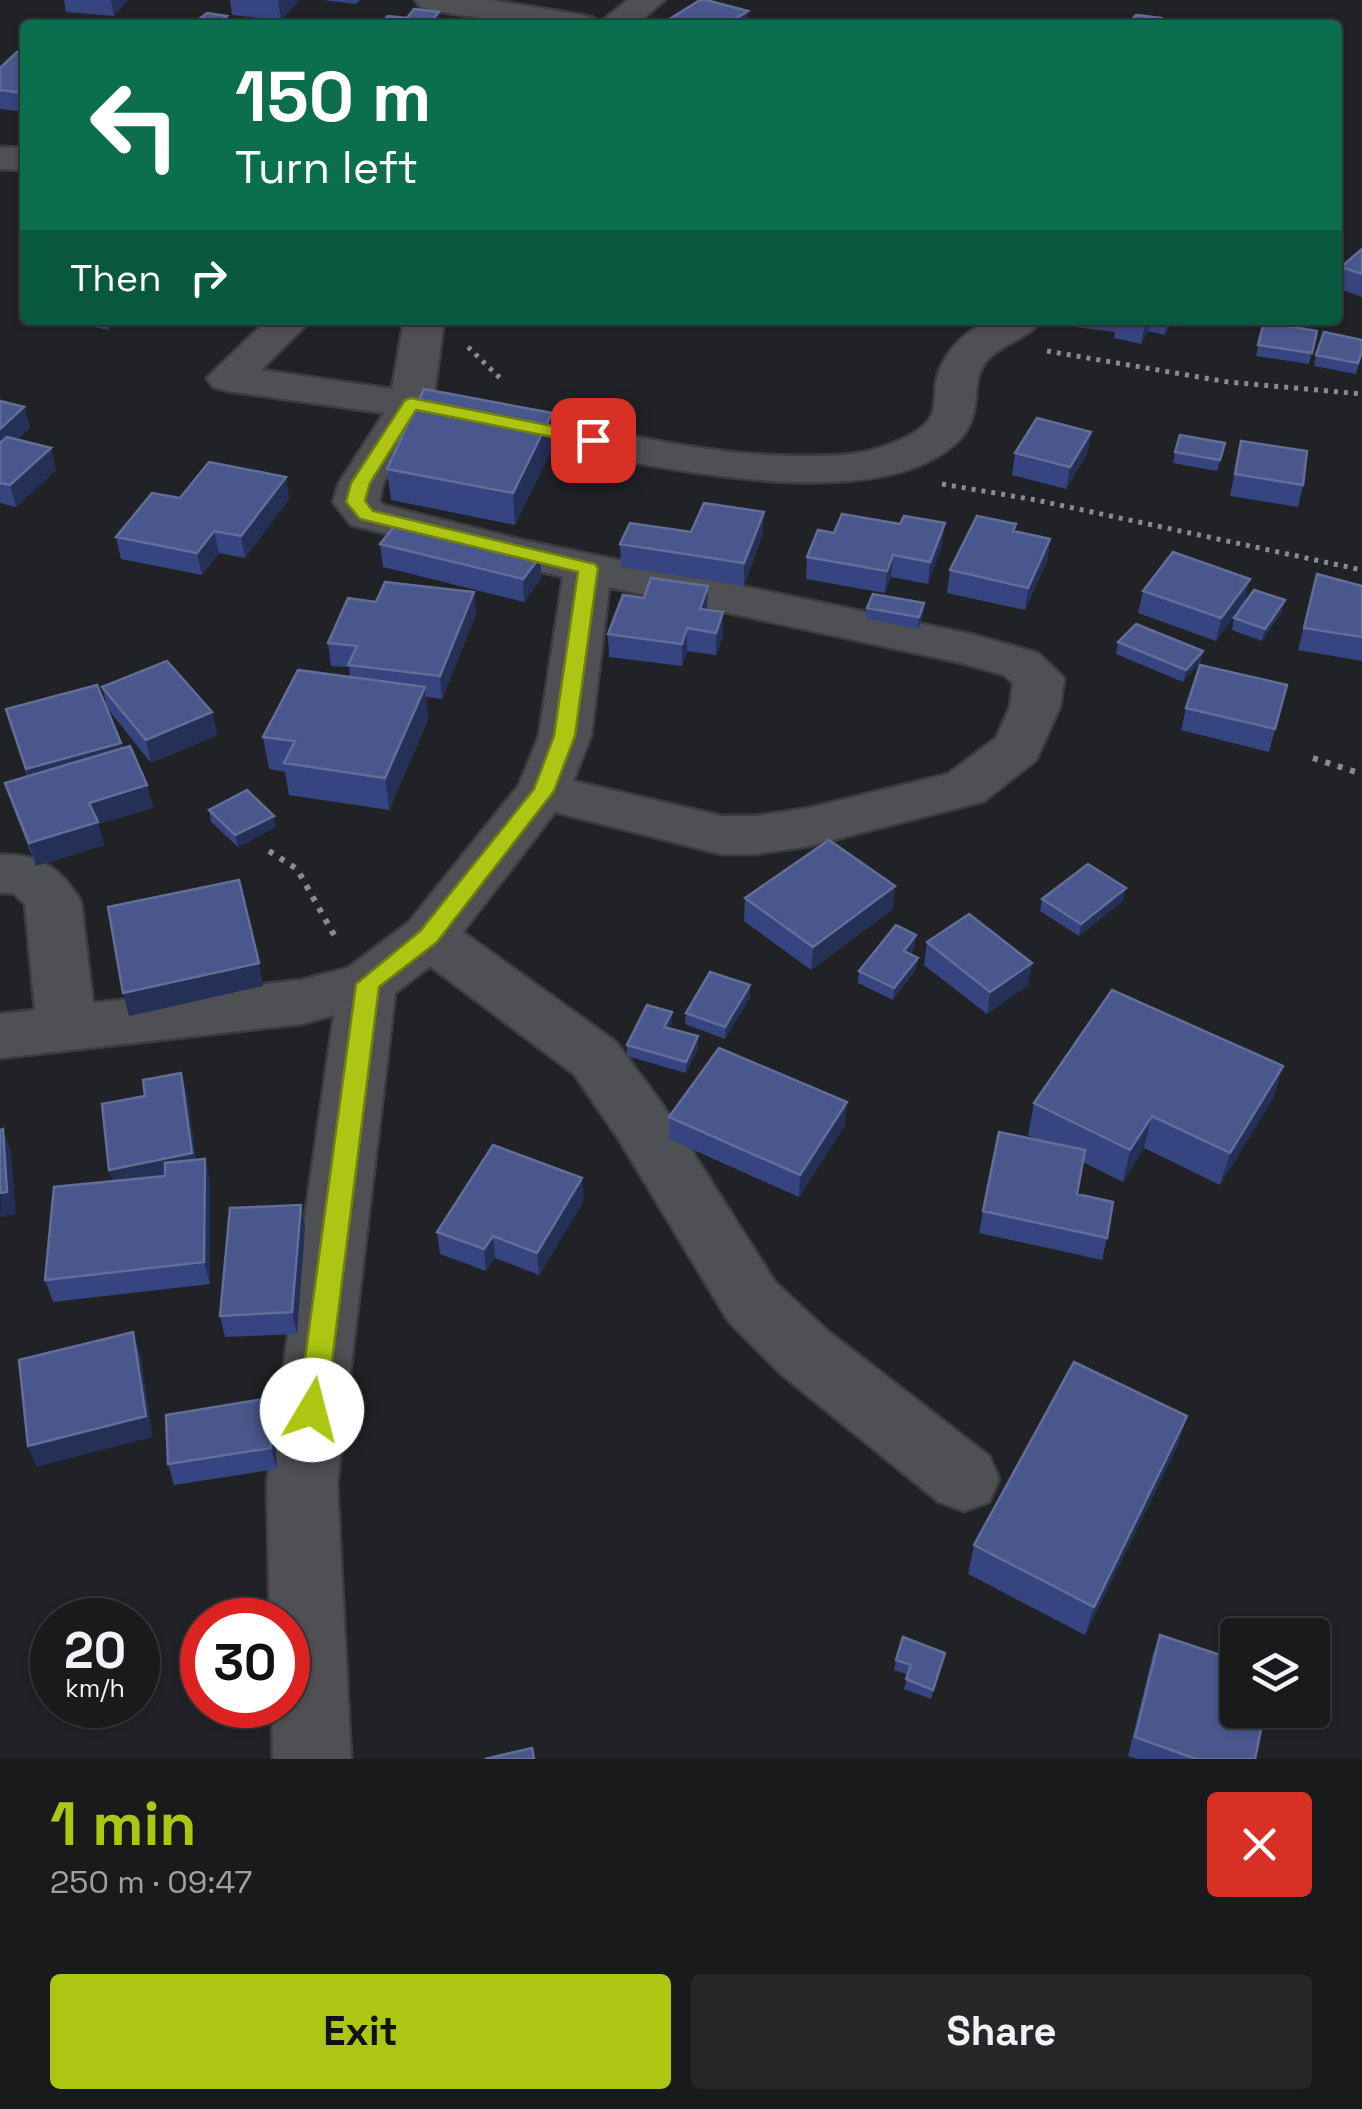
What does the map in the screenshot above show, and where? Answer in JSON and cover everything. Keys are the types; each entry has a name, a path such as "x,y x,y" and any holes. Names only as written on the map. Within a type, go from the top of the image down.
{"street":[{"path":"431,0 552,20"},
{"path":"620,20 649,0"},
{"path":"286,325 228,378 411,404 722,463 801,470 848,468 926,444 950,426 958,409 957,380 965,359 1007,329"},
{"path":"423,325 411,404 361,483 356,502 367,515 588,568 970,649 1021,664 1039,678 1035,706 1018,748 965,788 809,827 756,835 722,835 544,791"},
{"path":"0,1036 301,1002 368,984 428,936 544,791 564,736 588,568"},
{"path":"0,874 22,872 44,885 53,902 66,1028"},
{"path":"428,936 595,1058 640,1121 752,1302 804,1352 964,1480"},
{"path":"312,1759 302,1483 368,984"}],"path":[{"path":"1007,329 1096,362 1228,382 1362,394"},
{"path":"463,342 521,396 539,427"},
{"path":"848,468 1036,500 1362,570"},
{"path":"1313,758 1362,774"},
{"path":"269,851 296,869 324,924 368,984"}],"building":[{"path":"700,0 748,11 734,20 668,20"},
{"path":"414,9 439,12 432,20 384,20 388,16 407,18"},
{"path":"207,13 227,16 222,20 198,20"},
{"path":"1136,15 1161,18 1159,20 1132,20"},
{"path":"20,52 20,92 0,90 0,68"},
{"path":"1362,249 1362,274 1342,266"},
{"path":"1263,325 1317,331 1312,353 1258,345"},
{"path":"1324,332 1362,340 1358,363 1316,355"},
{"path":"424,389 552,413 513,493 387,469"},
{"path":"0,401 24,407 0,429"},
{"path":"1037,418 1091,432 1070,467 1015,453"},
{"path":"1180,435 1225,443 1220,460 1175,452"},
{"path":"7,437 51,448 10,485 0,483 0,443"},
{"path":"1241,441 1307,451 1303,485 1235,474"},
{"path":"209,462 286,477 241,536 214,531 197,553 116,537 152,493 180,498"},
{"path":"704,503 764,512 744,563 620,544 630,523 691,532"},
{"path":"842,514 900,524 904,516 945,523 930,562 893,555 887,571 807,557 818,530 834,533"},
{"path":"977,516 1016,524 1013,531 1050,539 1028,588 950,570"},
{"path":"398,522 540,557 523,579 380,544"},
{"path":"1173,552 1250,579 1221,618 1143,591"},
{"path":"1317,574 1362,586 1362,637 1304,628"},
{"path":"651,578 708,586 700,609 723,612 716,633 687,628 682,644 608,634 623,595 644,598"},
{"path":"385,582 474,592 440,676 348,665 357,646 328,643 348,598 376,602"},
{"path":"1254,590 1285,600 1265,629 1234,618"},
{"path":"873,594 924,603 919,617 867,608"},
{"path":"1136,624 1203,651 1186,670 1118,642"},
{"path":"167,661 212,712 146,740 102,687"},
{"path":"1200,665 1287,685 1275,729 1186,708"},
{"path":"298,670 425,687 385,778 284,763 295,741 263,737"},
{"path":"97,685 121,743 26,769 6,709"},
{"path":"130,746 147,785 89,803 98,822 29,843 5,783"},
{"path":"247,790 274,816 235,835 209,810"},
{"path":"829,840 895,886 813,947 745,898"},
{"path":"1088,864 1126,888 1081,924 1042,899"},
{"path":"239,880 259,963 123,993 108,907"},
{"path":"969,914 1032,963 990,992 927,942"},
{"path":"896,925 916,935 904,951 918,958 894,988 859,971"},
{"path":"710,972 750,985 725,1027 686,1013"},
{"path":"1112,990 1283,1066 1230,1153 1152,1116 1130,1150 1034,1103"},
{"path":"647,1005 672,1012 664,1027 698,1036 686,1062 627,1045"},
{"path":"719,1048 847,1102 800,1175 669,1117"},
{"path":"181,1073 192,1153 109,1170 102,1104 145,1096 143,1080"},
{"path":"3,1129 7,1192 0,1193 0,1130"},
{"path":"999,1132 1085,1150 1077,1194 1113,1202 1107,1238 983,1211"},
{"path":"493,1145 582,1178 537,1253 493,1236 484,1249 437,1232"},
{"path":"205,1159 204,1262 45,1280 54,1187 165,1176 165,1163"},
{"path":"301,1205 292,1312 220,1316 230,1208"},
{"path":"133,1332 146,1416 28,1446 19,1360"},
{"path":"1074,1362 1187,1416 1094,1607 974,1545"},
{"path":"269,1398 271,1448 168,1464 166,1415"},
{"path":"1160,1635 1220,1655 1220,1728 1261,1728 1255,1759 1196,1759 1135,1737"},
{"path":"903,1637 945,1653 933,1690 906,1679 911,1665 896,1660"},
{"path":"532,1748 534,1759 485,1759"}],"route":[{"path":"312,1410 368,984 428,936 544,791 564,736 588,568 367,515 356,502 361,483 411,404 593,440"}]}
